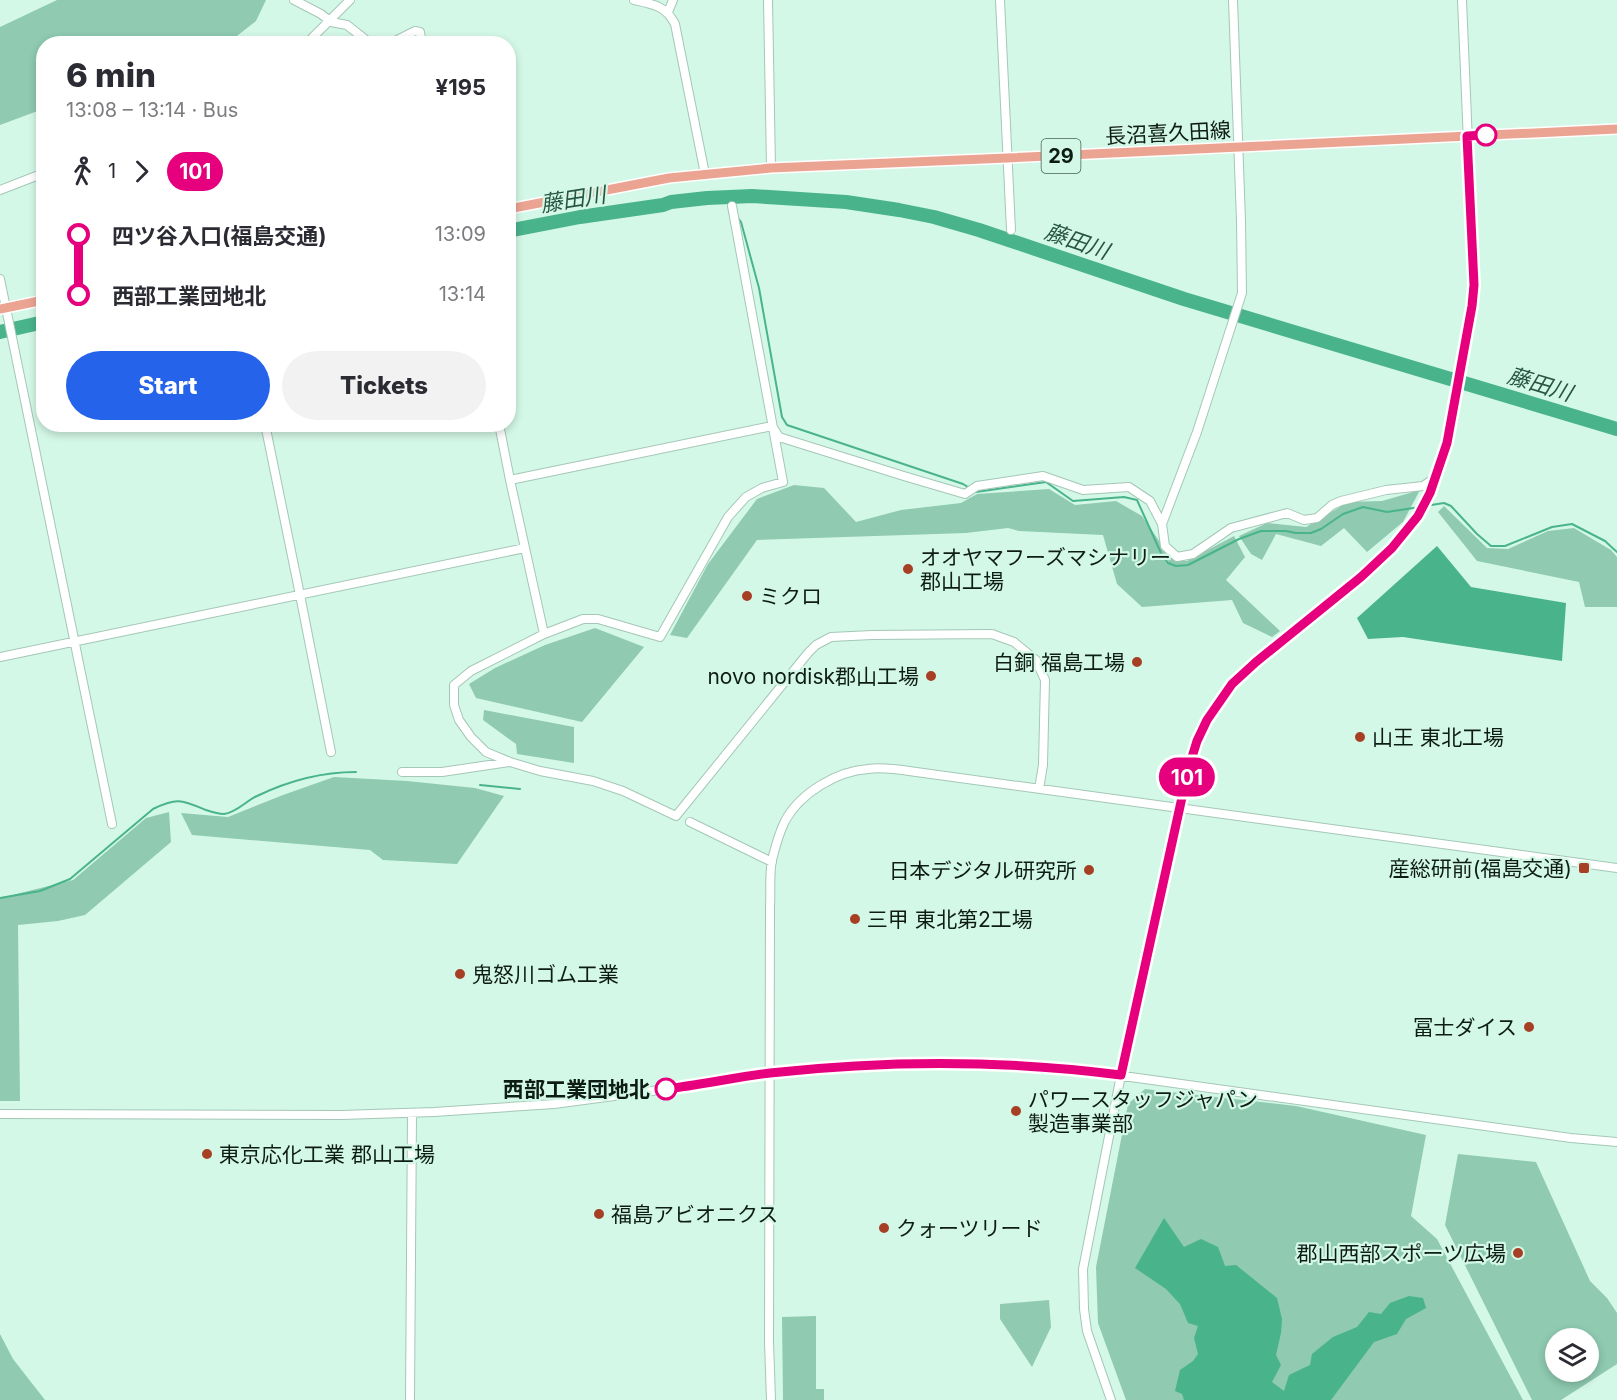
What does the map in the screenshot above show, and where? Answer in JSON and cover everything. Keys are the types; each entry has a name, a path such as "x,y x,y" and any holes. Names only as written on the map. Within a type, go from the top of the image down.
{"main road":[{"name":"長沼喜久田線","path":"516,207 642,183 771,168 1007,159 1617,129"},
{"path":"5,310 36,302"}],"street":[{"path":"313,36 350,0"},
{"path":"634,0 652,4 668,12 675,24 705,174"},
{"path":"668,12 673,0"},
{"path":"768,0 771,168"},
{"path":"1000,0 1011,230"},
{"path":"1162,524 1197,432 1242,292 1233,0"},
{"path":"1111,1400 1087,1331 1083,1269 1121,1075 1188,770 1197,741 1207,720 1232,684 1264,655 1361,577 1406,532 1430,493 1447,443 1464,356 1474,285 1462,0"},
{"path":"299,1 333,23 347,25 361,36"},
{"path":"405,36 418,31 421,36"},
{"path":"0,190 36,176"},
{"path":"732,206 783,482 762,488 746,497 728,517 660,637 598,619 583,619 544,634 471,671 454,685 454,705 459,720 486,752 540,771 593,781 623,791 676,816 816,645 831,637 992,634 1014,642 1030,654 1036,660 1045,680 1043,765 1039,789"},
{"path":"0,279 112,824"},
{"path":"772,426 779,437 965,494 977,486 1043,476 1083,490 1129,487 1150,501 1162,524 1165,546 1177,557 1193,554 1231,528 1287,513 1304,520 1317,518 1341,501 1386,490 1423,486 1435,478"},
{"path":"510,480 772,426"},
{"path":"267,432 331,752"},
{"path":"501,432 544,634"},
{"path":"0,657 525,548"},
{"path":"402,772 442,772 510,762"},
{"path":"771,1400 769,1342 772,862 786,820 797,805 827,781 846,773 867,769 888,769 1617,868"},
{"path":"690,822 772,862"},
{"path":"0,1113 341,1115 412,1113 554,1104 770,1073 911,1064 993,1064 1121,1075 1571,1138 1617,1142"},
{"path":"410,1400 412,1113"}],"shaded area":[{"path":"57,0 266,0 256,21 237,36 36,36 36,112 0,125 0,27"},
{"path":"794,485 824,488 856,522 901,510 961,503 977,494 1049,489 1075,505 1116,501 1142,516 1174,560 1187,561 1234,536 1245,557 1226,580 1280,631 1272,637 1243,623 1232,600 1142,607 1117,584 1103,535 1019,531 1008,528 966,533 757,540 687,638 670,635 708,564 757,499"},
{"path":"1420,490 1403,522 1367,552 1344,528 1321,546 1276,534 1262,560 1251,554 1239,536 1267,523 1306,527 1348,502 1382,501"},
{"path":"1444,506 1487,548 1508,549 1548,531 1574,528 1611,550 1617,557 1617,607 1585,607 1579,582 1477,561 1438,512"},
{"path":"1437,546 1471,587 1566,603 1562,661 1403,637 1368,639 1357,618"},
{"path":"595,628 644,647 582,722 476,698 469,684 495,668 545,645"},
{"path":"484,710 574,727 574,763 517,754 516,744 483,720"},
{"path":"334,777 475,788 504,796 457,864 383,860 370,850 192,835 181,813 228,817"},
{"path":"169,812 171,842 85,915 58,921 18,925 20,1101 0,1101 0,898 73,880 146,818"},
{"path":"1145,1089 1296,1106 1426,1135 1411,1216 1437,1239 1523,1400 1126,1400 1098,1323 1096,1267 1128,1104"},
{"name":"郡山西部スポーツ広場","path":"1458,1154 1536,1162 1590,1281 1607,1298 1617,1313 1617,1364 1599,1376 1599,1328 1545,1328 1545,1382 1589,1382 1561,1400 1532,1400 1445,1225"},
{"path":"1164,1218 1184,1247 1201,1239 1218,1247 1225,1266 1236,1265 1277,1298 1282,1319 1276,1355 1281,1365 1272,1382 1284,1391 1289,1375 1310,1365 1312,1354 1333,1337 1357,1327 1369,1312 1381,1314 1390,1303 1409,1296 1423,1298 1426,1308 1406,1319 1397,1334 1374,1342 1331,1400 1184,1400 1182,1394 1175,1391 1180,1370 1193,1361 1198,1354 1194,1338 1198,1326 1188,1323 1180,1304 1166,1289 1135,1268"},
{"path":"1049,1300 1051,1327 1032,1367 1000,1319 1000,1304"},
{"path":"816,1316 816,1389 824,1389 824,1400 783,1400 782,1317"},
{"path":"0,1334 13,1359 45,1400 0,1400"}],"waterway":[{"name":"藤田川","path":"516,229 671,202 707,198 752,196 846,202 899,210 979,230 1184,299 1617,429"},
{"path":"738,218 759,288 782,417 787,425 968,487"},
{"name":"藤田川","path":"0,332 36,324"},
{"path":"976,492 1046,482 1073,501 1124,497 1137,500 1161,553 1168,563 1176,566 1188,565 1239,539 1261,531 1311,533 1343,514 1363,507 1387,512 1420,507"},
{"path":"1425,506 1444,503 1451,506 1491,546 1505,546 1552,527 1572,524 1605,541 1617,552"},
{"path":"0,898 40,891 70,879 153,809 168,803 180,801 224,814 257,796 293,782 318,776 356,772"},
{"path":"480,785 520,789"}],"bus line":[{"name":"101","path":"666,1089 770,1073 911,1064 993,1064 1121,1075 1188,770 1197,741 1207,720 1232,684 1361,577 1392,548 1418,516 1430,493 1447,443 1472,306 1474,285 1467,136 1486,135"}],"place":[{"name":"オオヤマフーズマシナリー 郡山工場","path":"908,569"},
{"name":"ミクロ","path":"747,596"},
{"name":"白銅 福島工場","path":"1137,662"},
{"name":"novo nordisk郡山工場","path":"931,676"},
{"name":"山王 東北工場","path":"1360,737"},
{"name":"産総研前(福島交通)","path":"1584,868"},
{"name":"日本デジタル研究所","path":"1089,870"},
{"name":"三甲 東北第2工場","path":"855,919"},
{"name":"鬼怒川ゴム工業","path":"460,974"},
{"name":"冨士ダイス","path":"1529,1027"},
{"name":"西部工業団地北","path":"666,1089"},
{"name":"パワースタッフジャパン 製造事業部","path":"1016,1111"},
{"name":"東京応化工業 郡山工場","path":"207,1154"},
{"name":"福島アビオニクス","path":"599,1214"},
{"name":"クォーツリード","path":"884,1228"},
{"name":"郡山西部スポーツ広場","path":"1518,1253"}]}
